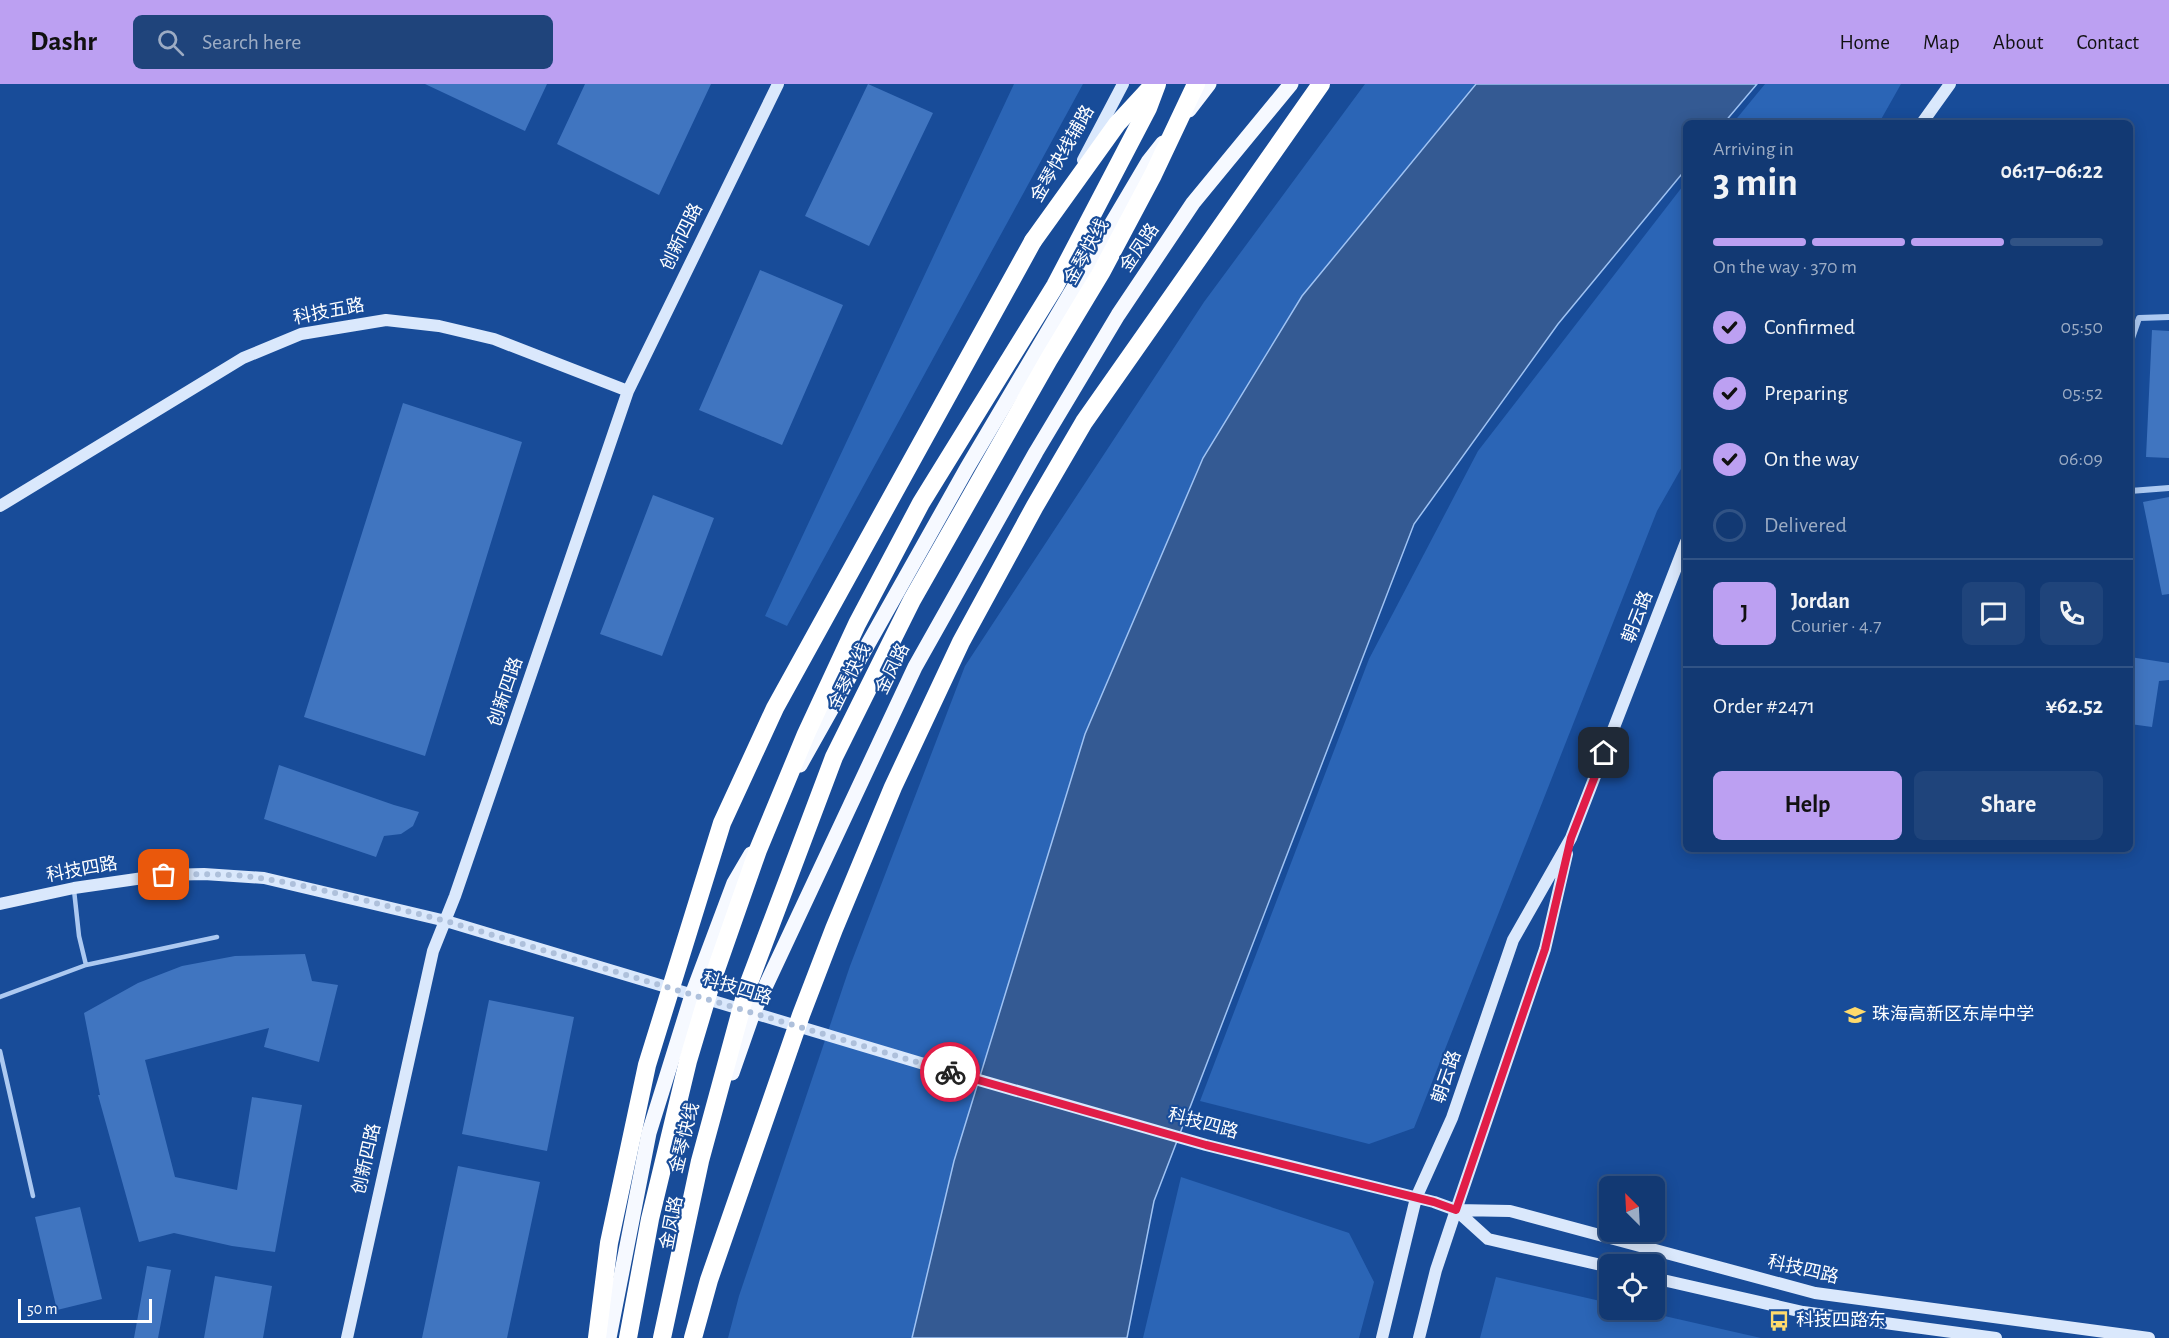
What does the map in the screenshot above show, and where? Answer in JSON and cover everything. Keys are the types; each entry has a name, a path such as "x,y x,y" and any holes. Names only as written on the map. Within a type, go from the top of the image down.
{"highway":[{"path":"597,1338 609,1243 647,1065 722,823 775,708 1033,241 1117,124 1156,84"},
{"name":"金琴快线","path":"628,1338 650,1219 688,1061 711,984 758,850 806,734 857,624 921,503 1055,286 1148,108 1156,84"},
{"name":"金琴快线","path":"662,1338 700,1161 747,988 834,757 912,600 1049,359 1102,271 1153,175 1196,84"},
{"path":"693,1338 709,1280 801,1016 830,940 892,787 961,642 1084,422 1321,84"}],"main road":[{"name":"金凤路","path":"609,1338 649,1133 692,995 734,883 967,468 1148,162 1209,84"},
{"name":"金凤路","path":"669,1338 708,1139 753,1013 915,667 1036,452 1118,315 1193,203 1291,84"}],"street":[{"name":"创新四路","path":"347,1338 433,951 446,921 628,391 778,84"},
{"name":"金琴快线辅路","path":"1033,241 1085,155 1123,84"},
{"path":"1924,120 1950,84"},
{"path":"2133,335 2139,318 2169,317"},
{"name":"科技五路","path":"0,506 243,358 301,334 386,320 439,326 494,339 628,391"},
{"path":"2133,491 2169,488"},
{"name":"朝云路","path":"1419,1338 1436,1270 1545,949 1571,838 1683,551"},
{"name":"朝云路","path":"1383,1338 1416,1198 1452,1118 1513,940 1571,838"},
{"name":"科技四路","path":"0,904 74,888 164,875 204,874 264,878 446,921 944,1070 1206,1145 1456,1210 1510,1211 1815,1293 2149,1338"},
{"name":"科技四路","path":"1456,1210 1488,1239 1599,1264"},
{"path":"1665,1281 1803,1312 1996,1338"}],"lane":[{"path":"74,888 78,936 86,965"},
{"path":"0,997 86,965 217,937"},
{"path":"0,1051 33,1196"}],"shaded area":[{"path":"1014,84 1083,84 787,626 765,616"},
{"path":"1365,84 1475,84 1302,296 1203,458 1085,734 954,1161 912,1338 728,1338 739,1296 850,966 965,666 1204,302"},
{"path":"1476,84 1757,84 1727,120 1683,120 1683,173 1558,324 1414,524 1154,1201 1127,1338 912,1338 954,1161 1085,734 1203,458 1302,296"},
{"path":"1765,84 1901,84 1881,120 1735,120"},
{"path":"1683,186 1683,465 1657,511 1414,1128 1369,1144 1200,1101 1369,659 1478,451"},
{"path":"1181,1177 1349,1233 1374,1282 1359,1338 1143,1338"},
{"path":"1496,1277 1599,1301 1599,1320 1665,1320 1665,1316 1761,1338 1480,1338"}],"building":[{"path":"425,84 547,84 525,131"},
{"path":"585,84 711,84 659,195 557,144"},
{"path":"868,84 933,113 869,246 805,216"},
{"path":"760,270 843,305 782,445 699,410"},
{"path":"2152,330 2169,331 2169,458 2146,457"},
{"path":"403,403 522,442 425,756 304,717"},
{"path":"653,495 714,518 662,656 600,634"},
{"path":"2169,497 2169,594 2162,595 2143,502"},
{"path":"2133,657 2169,663 2169,680 2159,681 2152,727 2133,724"},
{"path":"279,765 419,812 413,826 401,834 384,836 376,857 264,819"},
{"path":"305,954 312,981 338,985 319,1062 264,1047 269,1028 145,1060 175,1177 237,1190 252,1097 302,1105 275,1252 232,1246 174,1233 139,1242 98,1095 100,1095 84,1013 138,983 182,966 235,956"},
{"path":"489,1000 574,1017 547,1151 462,1134"},
{"path":"458,1166 540,1182 507,1338 422,1338"},
{"path":"80,1207 102,1299 57,1310 35,1217"},
{"path":"147,1266 171,1270 158,1338 134,1338"},
{"path":"215,1276 272,1286 263,1338 204,1338"}],"way so far":[{"path":"164,875 204,874 264,878 446,921 950,1072"}],"place":[{"name":"珠海高新区东岸中学","path":"1855,1015"},
{"name":"科技四路东","path":"1779,1321"}],"route":[{"path":"950,1072 1206,1145 1434,1202 1456,1210 1545,949 1571,838 1604,753"}]}
